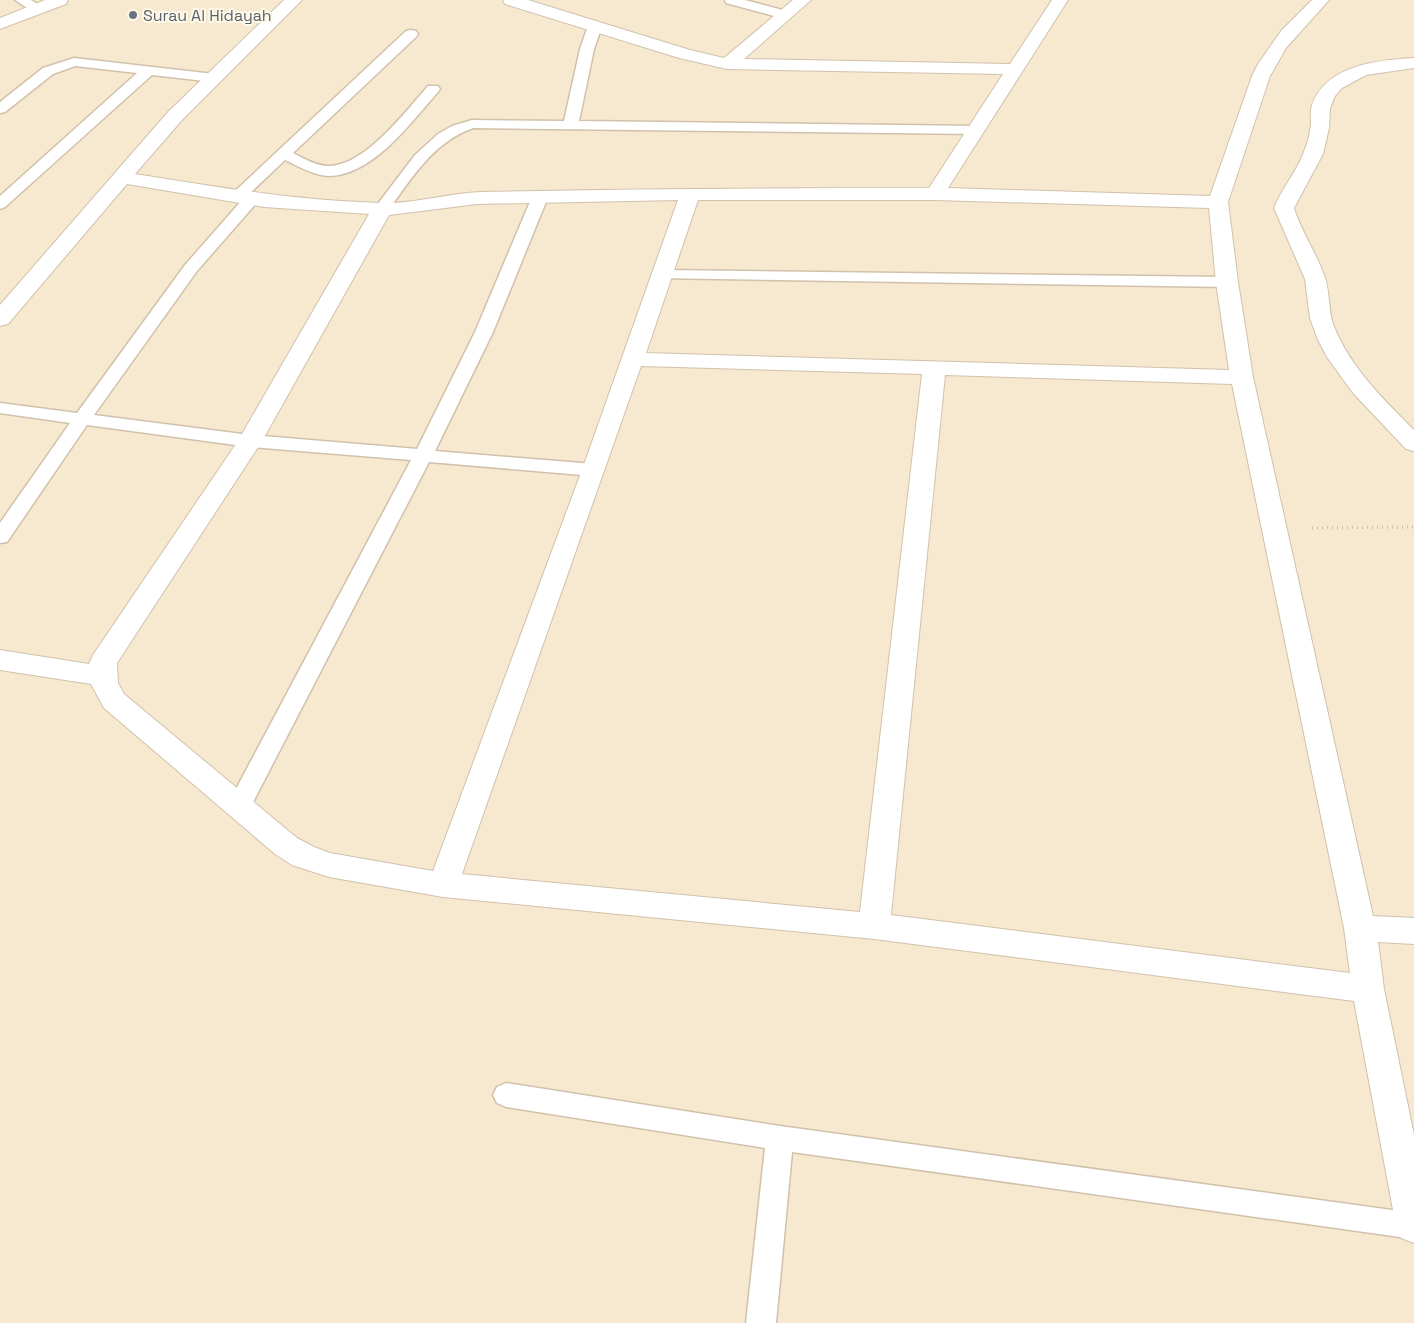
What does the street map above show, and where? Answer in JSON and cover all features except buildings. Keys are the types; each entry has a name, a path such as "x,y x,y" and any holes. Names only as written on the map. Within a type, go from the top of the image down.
{"street":[{"path":"0,24 60,0"},
{"path":"0,319 175,116 294,0"},
{"path":"510,0 685,54 727,64 1015,69"},
{"path":"727,64 803,0"},
{"path":"935,194 1060,0"},
{"path":"1322,0 1276,46 1268,59 1218,202 1227,282 1242,377 1360,928 1368,989 1408,1167 1414,1226"},
{"path":"1414,63 1381,67 1362,72 1340,80 1333,87 1321,105 1320,124 1313,154 1284,208 1290,225 1307,256 1317,285 1322,322 1330,343 1345,366 1370,397 1414,444"},
{"path":"123,178 202,192 382,209 404,208 477,198 690,194 935,194 1218,202"},
{"path":"442,884 594,470 690,194"},
{"path":"382,209 250,441 103,662 101,676 105,689 114,701 286,846 303,856 329,865 442,884 874,926 1368,989"},
{"path":"632,359 1242,377"},
{"path":"874,926 934,369"},
{"path":"0,660 101,676"},
{"path":"1360,928 1414,931"}],"lane":[{"path":"21,0 38,9"},
{"path":"731,0 785,15"},
{"path":"571,124 587,49 595,26"},
{"path":"0,537 82,419 191,268 245,197 282,154 410,34"},
{"path":"0,109 48,71 74,62 214,78"},
{"path":"0,204 149,70"},
{"path":"282,154 326,171 342,172 357,164 376,149 433,89"},
{"path":"382,209 413,165 450,132 464,126 492,123 976,130"},
{"path":"239,806 422,456 484,332 540,197"},
{"path":"662,275 1227,282"},
{"path":"0,408 250,441 594,470"},
{"path":"506,1095 780,1138 1414,1226"},
{"path":"761,1323 780,1138"}],"path":[{"path":"1274,527 1354,529 1414,526"}],"shaded area":[{"path":"0,0 1414,0 1414,1323 0,1323"}],"place":[{"name":"Surau Al Hidayah","path":"133,15"}]}
